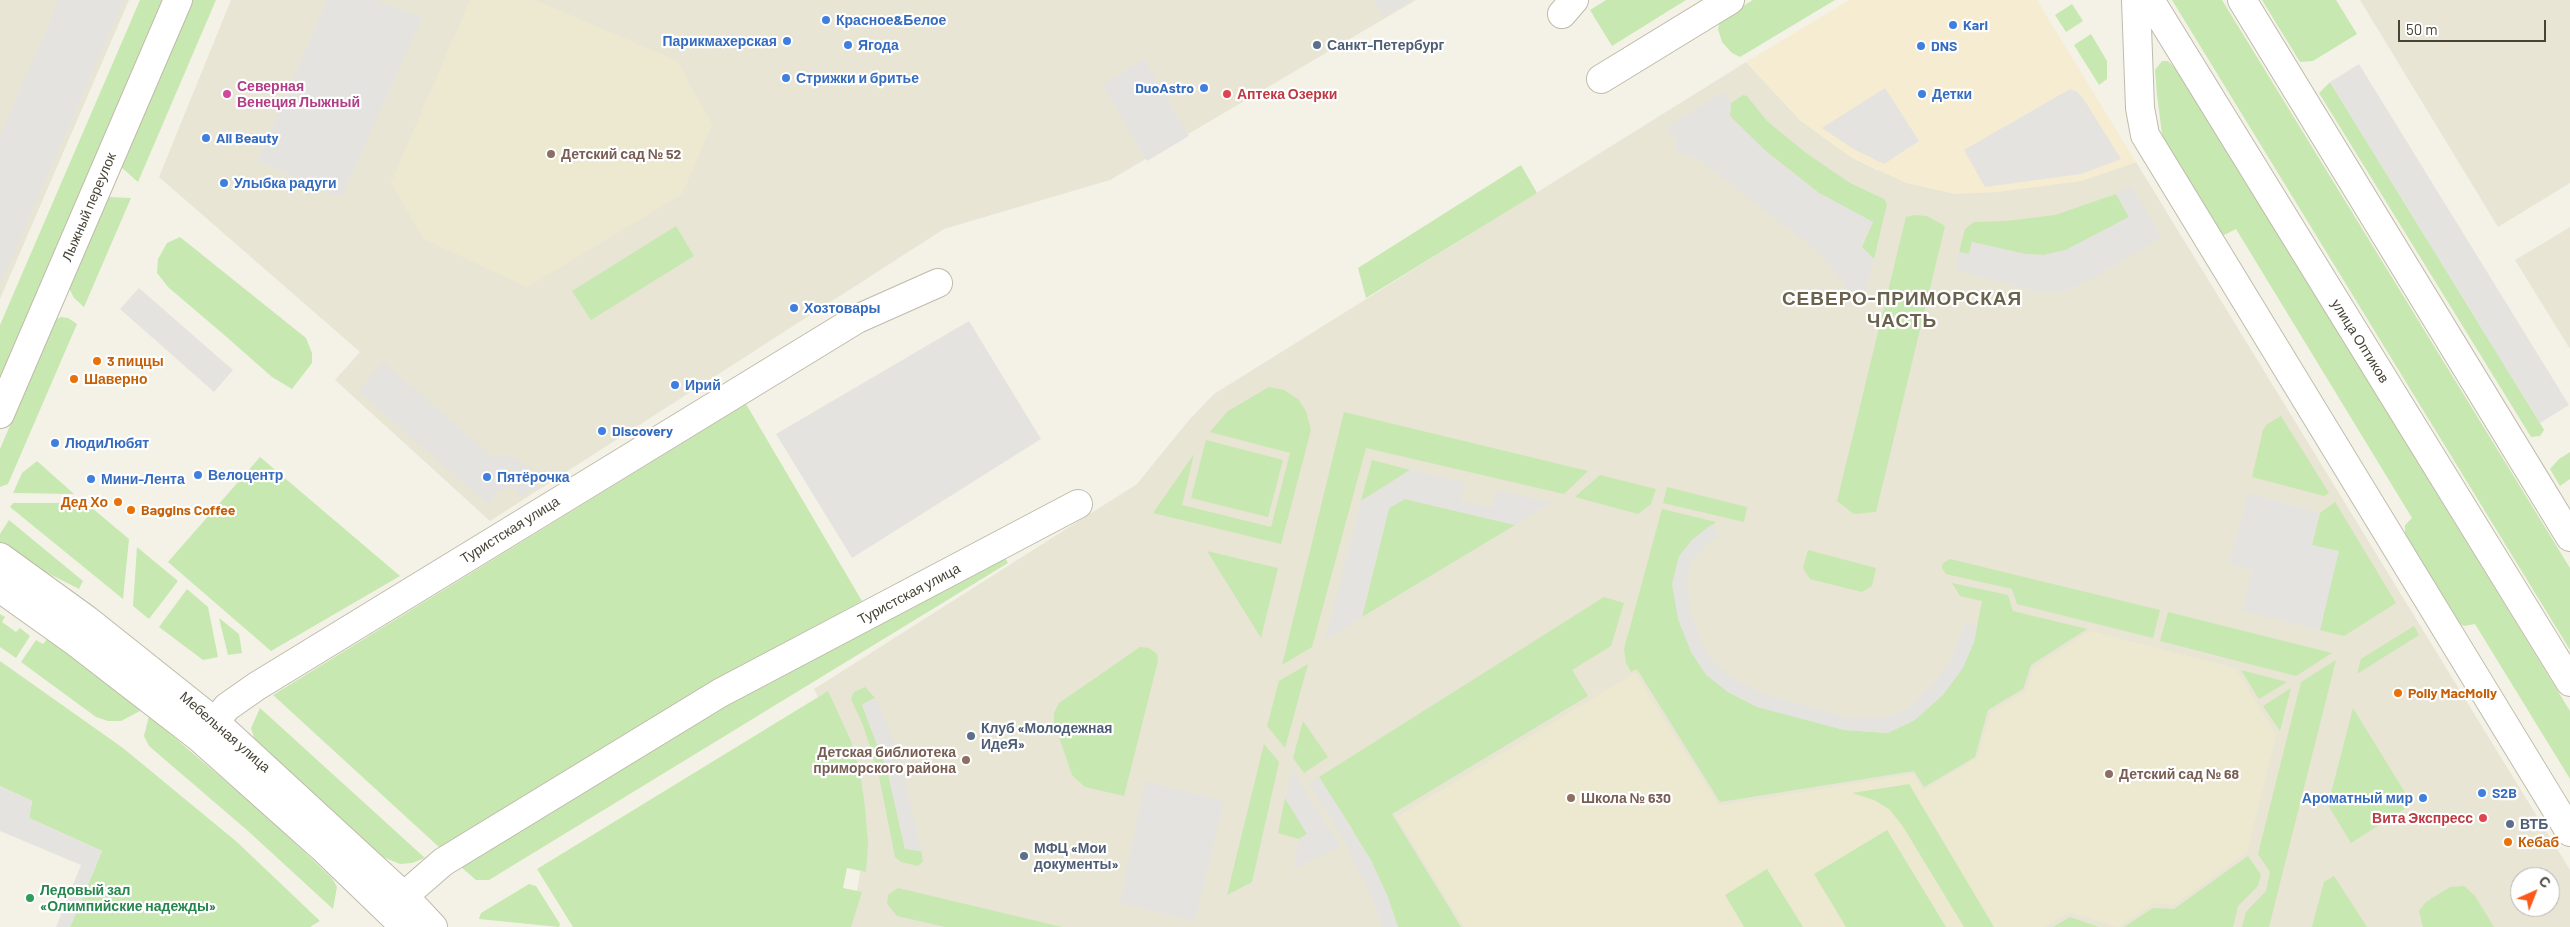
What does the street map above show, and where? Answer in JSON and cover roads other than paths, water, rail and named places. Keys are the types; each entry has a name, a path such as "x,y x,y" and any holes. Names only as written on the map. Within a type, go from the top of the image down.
{"street":[{"name":"Лыжный переулок","path":"0,414 178,0"},
{"path":"1601,79 1730,0"},
{"path":"2136,0 2140,108 2146,135 2570,832"},
{"name":"улица Оптиков","path":"2150,0 2570,682"},
{"path":"2242,0 2570,536"},
{"name":"Туристская улица","path":"208,730 227,707 257,686 840,329 857,319 938,283"},
{"name":"Туристская улица","path":"399,911 443,862 720,693 1078,504"},
{"name":"Мебельная улица","path":"0,557 87,620 208,730 399,911 434,927"},
{"name":"Мебельная улица","path":"0,588 73,640 208,730"}],"place":[{"name":"Красное&Белое","path":"826,20"},
{"name":"Kari","path":"1953,25"},
{"name":"Парикмахерская","path":"787,41"},
{"name":"Ягода","path":"848,45"},
{"name":"Санкт-Петербург","path":"1317,45"},
{"name":"DNS","path":"1921,46"},
{"name":"Стрижки и бритье","path":"786,78"},
{"name":"DuoAstro","path":"1204,88"},
{"name":"Северная Венеция Лыжный","path":"227,94"},
{"name":"Аптека Озерки","path":"1227,94"},
{"name":"Детки","path":"1922,94"},
{"name":"All Beauty","path":"206,138"},
{"name":"Детский сад № 52","path":"551,154"},
{"name":"Улыбка радуги","path":"224,183"},
{"name":"Хозтовары","path":"794,308"},
{"name":"3 пиццы","path":"97,361"},
{"name":"Шаверно","path":"74,379"},
{"name":"Ирий","path":"675,385"},
{"name":"Discovery","path":"602,431"},
{"name":"ЛюдиЛюбят","path":"55,443"},
{"name":"Велоцентр","path":"198,475"},
{"name":"Пятёрочка","path":"487,477"},
{"name":"Мини-Лента","path":"91,479"},
{"name":"Дед Хо","path":"118,502"},
{"name":"Baggins Coffee","path":"131,510"},
{"name":"Polly MacMolly","path":"2398,693"},
{"name":"Клуб «Молодежная ИдеЯ»","path":"971,736"},
{"name":"Детская библиотека приморского района","path":"966,760"},
{"name":"Детский сад № 68","path":"2109,774"},
{"name":"S2B","path":"2482,793"},
{"name":"Школа № 630","path":"1571,798"},
{"name":"Ароматный мир","path":"2423,798"},
{"name":"Вита Экспресс","path":"2483,818"},
{"name":"ВТБ","path":"2510,824"},
{"name":"Кебаб","path":"2508,842"},
{"name":"МФЦ «Мои документы»","path":"1024,856"},
{"name":"Ледовый зал «Олимпийские надежды»","path":"30,898"}],"district":[{"name":"СЕВЕРО-ПРИМОРСКАЯ ЧАСТЬ","path":"1902,310"}]}
